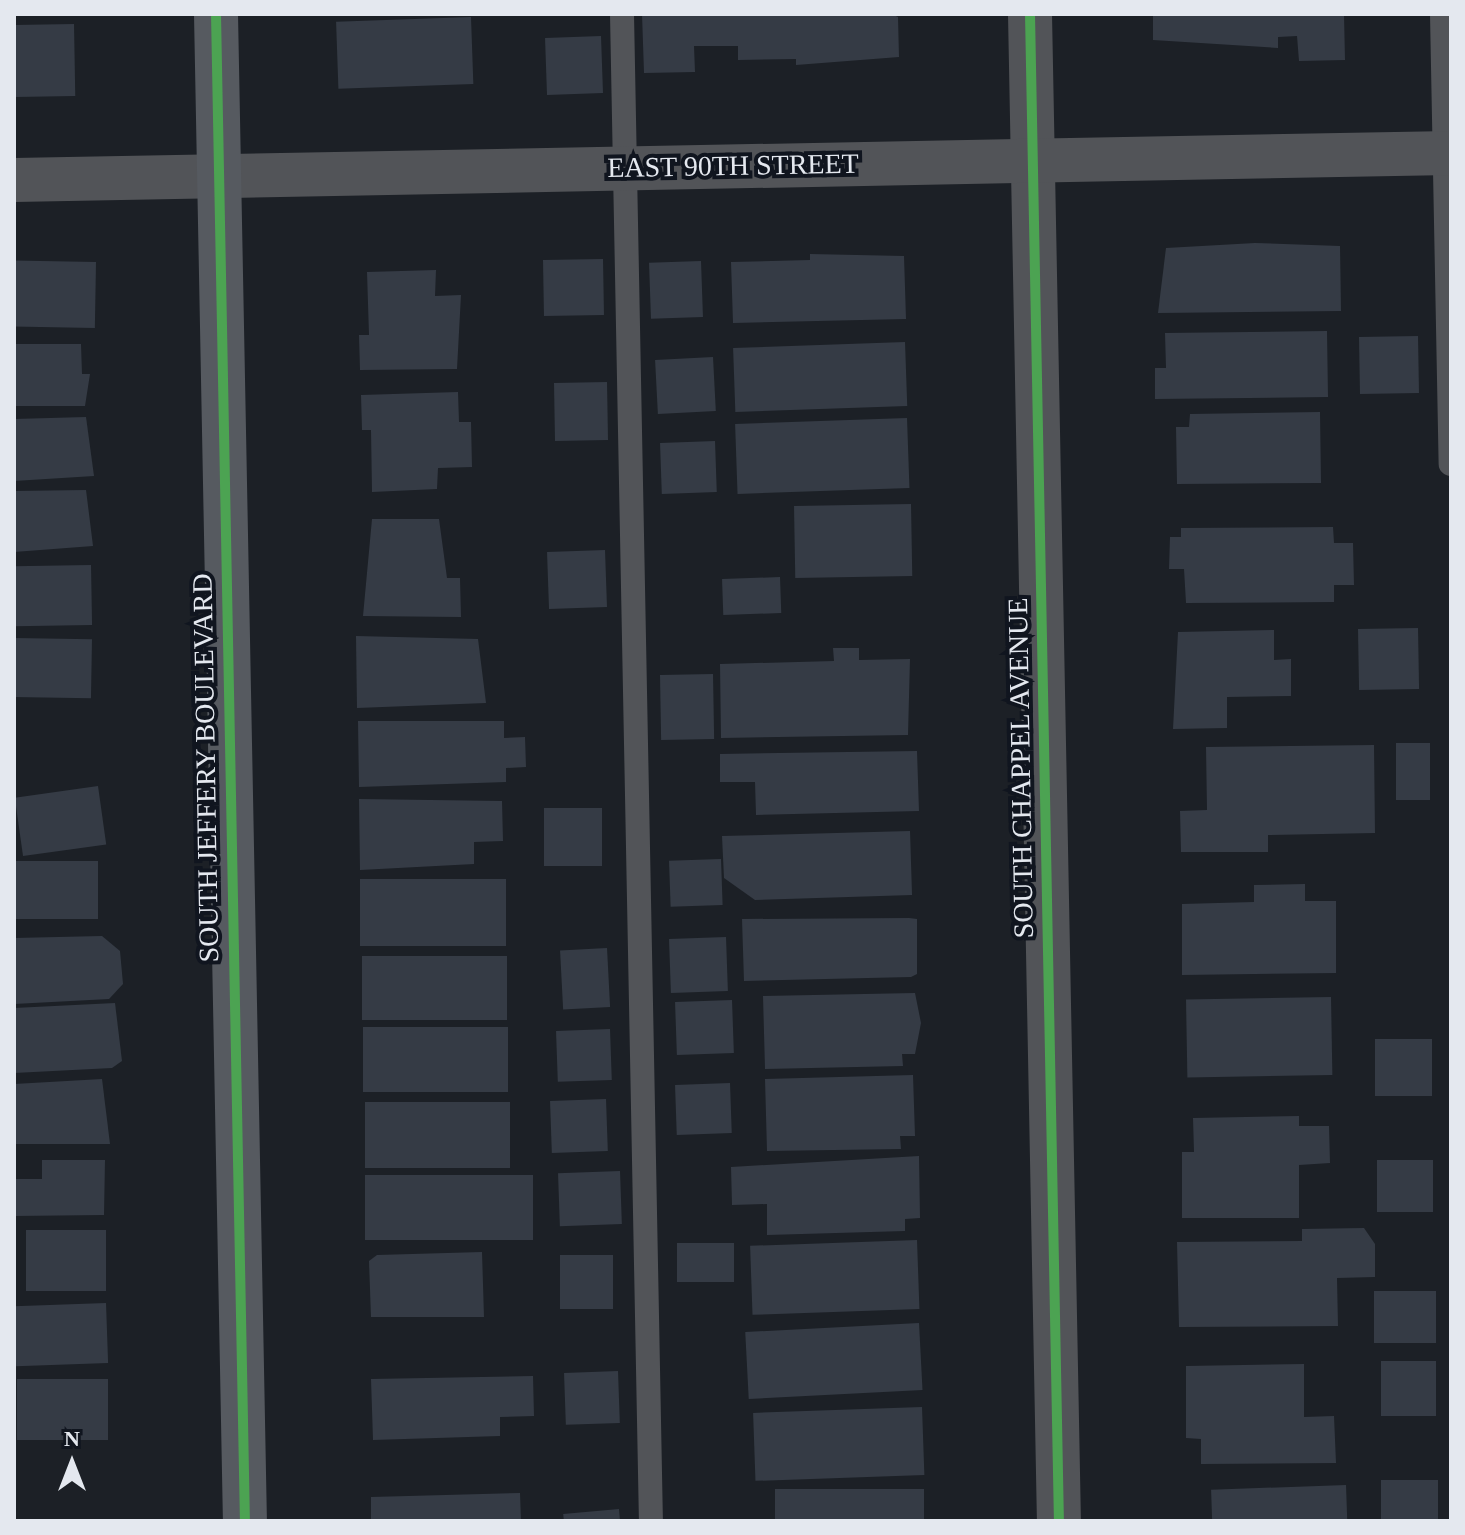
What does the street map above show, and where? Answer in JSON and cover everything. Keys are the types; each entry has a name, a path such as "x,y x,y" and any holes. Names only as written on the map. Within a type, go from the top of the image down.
{"main road":[{"name":"SOUTH JEFFERY BOULEVARD","path":"216,14 245,1521"}],"street":[{"name":"SOUTH CHAPPEL AVENUE","path":"1030,14 1059,1521"},
{"name":"EAST 90TH STREET","path":"14,180 1448,153"}],"lane":[{"path":"622,14 651,1521"},
{"path":"1442,14 1448,153 1451,464"}],"building":[{"path":"642,14 891,14 898,17 899,57 796,65 796,59 738,60 738,46 694,46 695,72 644,73"},
{"path":"1153,14 1344,14 1345,60 1299,61 1297,36 1278,37 1278,48 1153,40"},
{"path":"471,17 473,84 338,89 336,22"},
{"path":"74,24 75,96 15,97 14,25"},
{"path":"601,36 603,93 547,95 545,38"},
{"path":"1255,243 1340,246 1341,311 1158,313 1166,248"},
{"path":"810,254 904,256 906,319 733,323 731,262 810,260"},
{"path":"603,259 604,315 544,316 543,260"},
{"path":"14,261 96,262 95,328 14,327"},
{"path":"701,261 703,317 651,319 649,263"},
{"path":"436,270 435,296 461,295 457,369 360,370 359,335 369,335 367,272"},
{"path":"1327,331 1328,397 1155,399 1155,368 1166,368 1165,333"},
{"path":"1418,336 1419,393 1360,394 1359,337"},
{"path":"905,342 907,406 735,412 733,348"},
{"path":"14,344 81,344 82,374 90,374 85,406 14,406"},
{"path":"713,357 716,411 658,414 655,360"},
{"path":"607,382 608,440 555,441 554,383"},
{"path":"458,392 459,422 471,422 472,467 438,468 437,489 372,492 371,430 362,430 361,395"},
{"path":"1320,412 1321,483 1177,484 1176,427 1189,427 1190,414"},
{"path":"86,417 94,476 14,481 14,419"},
{"path":"907,418 909,488 738,494 735,424"},
{"path":"715,441 717,492 662,494 660,443"},
{"path":"86,490 93,546 14,552 14,491"},
{"path":"911,504 912,576 795,578 794,506"},
{"path":"372,519 439,519 447,578 460,578 461,617 363,616"},
{"path":"1333,527 1334,543 1353,543 1354,585 1334,585 1334,602 1186,603 1184,569 1169,569 1170,537 1181,537 1181,528"},
{"path":"605,550 607,607 549,609 547,552"},
{"path":"91,565 92,625 15,626 14,566"},
{"path":"780,577 781,613 723,615 722,579"},
{"path":"1418,628 1419,689 1359,690 1358,629"},
{"path":"1274,630 1274,660 1291,659 1291,696 1227,697 1227,728 1173,729 1178,632"},
{"path":"356,636 478,639 486,703 357,708"},
{"path":"14,638 92,639 91,698 14,697"},
{"path":"833,648 859,648 859,660 910,659 908,735 721,738 720,664 834,661"},
{"path":"713,674 714,739 661,740 660,675"},
{"path":"358,721 504,721 504,738 525,737 526,767 506,768 506,782 359,787"},
{"path":"1396,743 1430,743 1430,800 1396,800"},
{"path":"1374,745 1375,833 1268,835 1268,852 1181,852 1180,811 1207,810 1206,747"},
{"path":"917,751 919,811 756,815 755,782 720,782 720,754"},
{"path":"98,786 106,844 23,856 15,798"},
{"path":"359,799 502,801 503,841 474,842 474,864 360,870"},
{"path":"544,808 602,808 602,866 544,866"},
{"path":"910,831 912,895 755,900 724,878 722,836"},
{"path":"721,859 723,905 671,907 669,861"},
{"path":"14,861 98,861 98,919 14,919"},
{"path":"360,879 506,879 506,946 360,946"},
{"path":"1305,884 1305,901 1336,901 1336,973 1182,975 1182,904 1254,902 1254,885"},
{"path":"742,919 917,919 917,974 911,977 744,981"},
{"path":"102,936 120,951 123,984 109,999 14,1004 14,938"},
{"path":"726,937 728,991 671,993 669,939"},
{"path":"607,948 610,1007 563,1009 560,950"},
{"path":"362,956 507,956 507,1020 362,1020"},
{"path":"915,993 921,1023 915,1054 902,1054 903,1066 765,1069 763,996"},
{"path":"1331,997 1332,1075 1187,1078 1186,1000"},
{"path":"732,1000 734,1053 677,1055 675,1002"},
{"path":"115,1003 122,1061 112,1068 14,1073 14,1008"},
{"path":"363,1027 508,1027 508,1092 363,1092"},
{"path":"610,1029 612,1080 558,1082 556,1031"},
{"path":"1375,1039 1432,1039 1432,1096 1375,1096"},
{"path":"913,1075 915,1136 900,1136 901,1149 767,1151 765,1079"},
{"path":"102,1079 110,1144 14,1144 14,1084"},
{"path":"730,1083 732,1133 677,1135 675,1085"},
{"path":"606,1099 608,1151 552,1153 550,1101"},
{"path":"365,1102 510,1102 510,1168 365,1168"},
{"path":"1299,1116 1299,1126 1329,1126 1330,1163 1299,1165 1299,1218 1182,1218 1182,1152 1194,1152 1193,1118"},
{"path":"919,1156 920,1218 905,1219 905,1231 767,1235 767,1204 732,1205 731,1167"},
{"path":"42,1160 105,1160 104,1215 14,1216 14,1179 42,1179"},
{"path":"1377,1160 1433,1160 1433,1212 1377,1212"},
{"path":"620,1171 622,1224 560,1226 558,1173"},
{"path":"365,1175 533,1175 533,1240 365,1240"},
{"path":"1364,1228 1375,1244 1375,1277 1337,1278 1338,1326 1179,1327 1177,1242 1302,1241 1302,1229"},
{"path":"26,1230 106,1230 106,1291 26,1291"},
{"path":"917,1240 919,1309 753,1315 750,1246"},
{"path":"677,1243 734,1243 734,1282 677,1282"},
{"path":"482,1252 484,1317 371,1317 369,1261 377,1255"},
{"path":"560,1255 613,1255 613,1309 560,1309"},
{"path":"1374,1291 1436,1291 1436,1343 1374,1343"},
{"path":"106,1303 108,1363 16,1366 14,1306"},
{"path":"919,1323 923,1390 749,1399 745,1332"},
{"path":"1381,1361 1436,1361 1436,1416 1381,1416"},
{"path":"1304,1364 1304,1417 1334,1416 1336,1463 1201,1464 1201,1439 1186,1438 1186,1366"},
{"path":"618,1371 620,1423 566,1425 564,1373"},
{"path":"533,1376 534,1416 500,1417 500,1436 373,1440 371,1379"},
{"path":"17,1379 108,1379 108,1440 17,1440"},
{"path":"922,1407 924,1475 755,1481 753,1413"},
{"path":"1381,1480 1438,1480 1438,1521 1381,1521"},
{"path":"1346,1485 1347,1521 1212,1521 1211,1490"},
{"path":"775,1489 924,1489 924,1521 775,1521"},
{"path":"520,1493 521,1521 371,1521 371,1497"},
{"path":"619,1509 620,1521 564,1521 563,1514"}],"cycle path":[{"path":"216,14 245,1521"},
{"path":"1030,14 1059,1521"}]}
